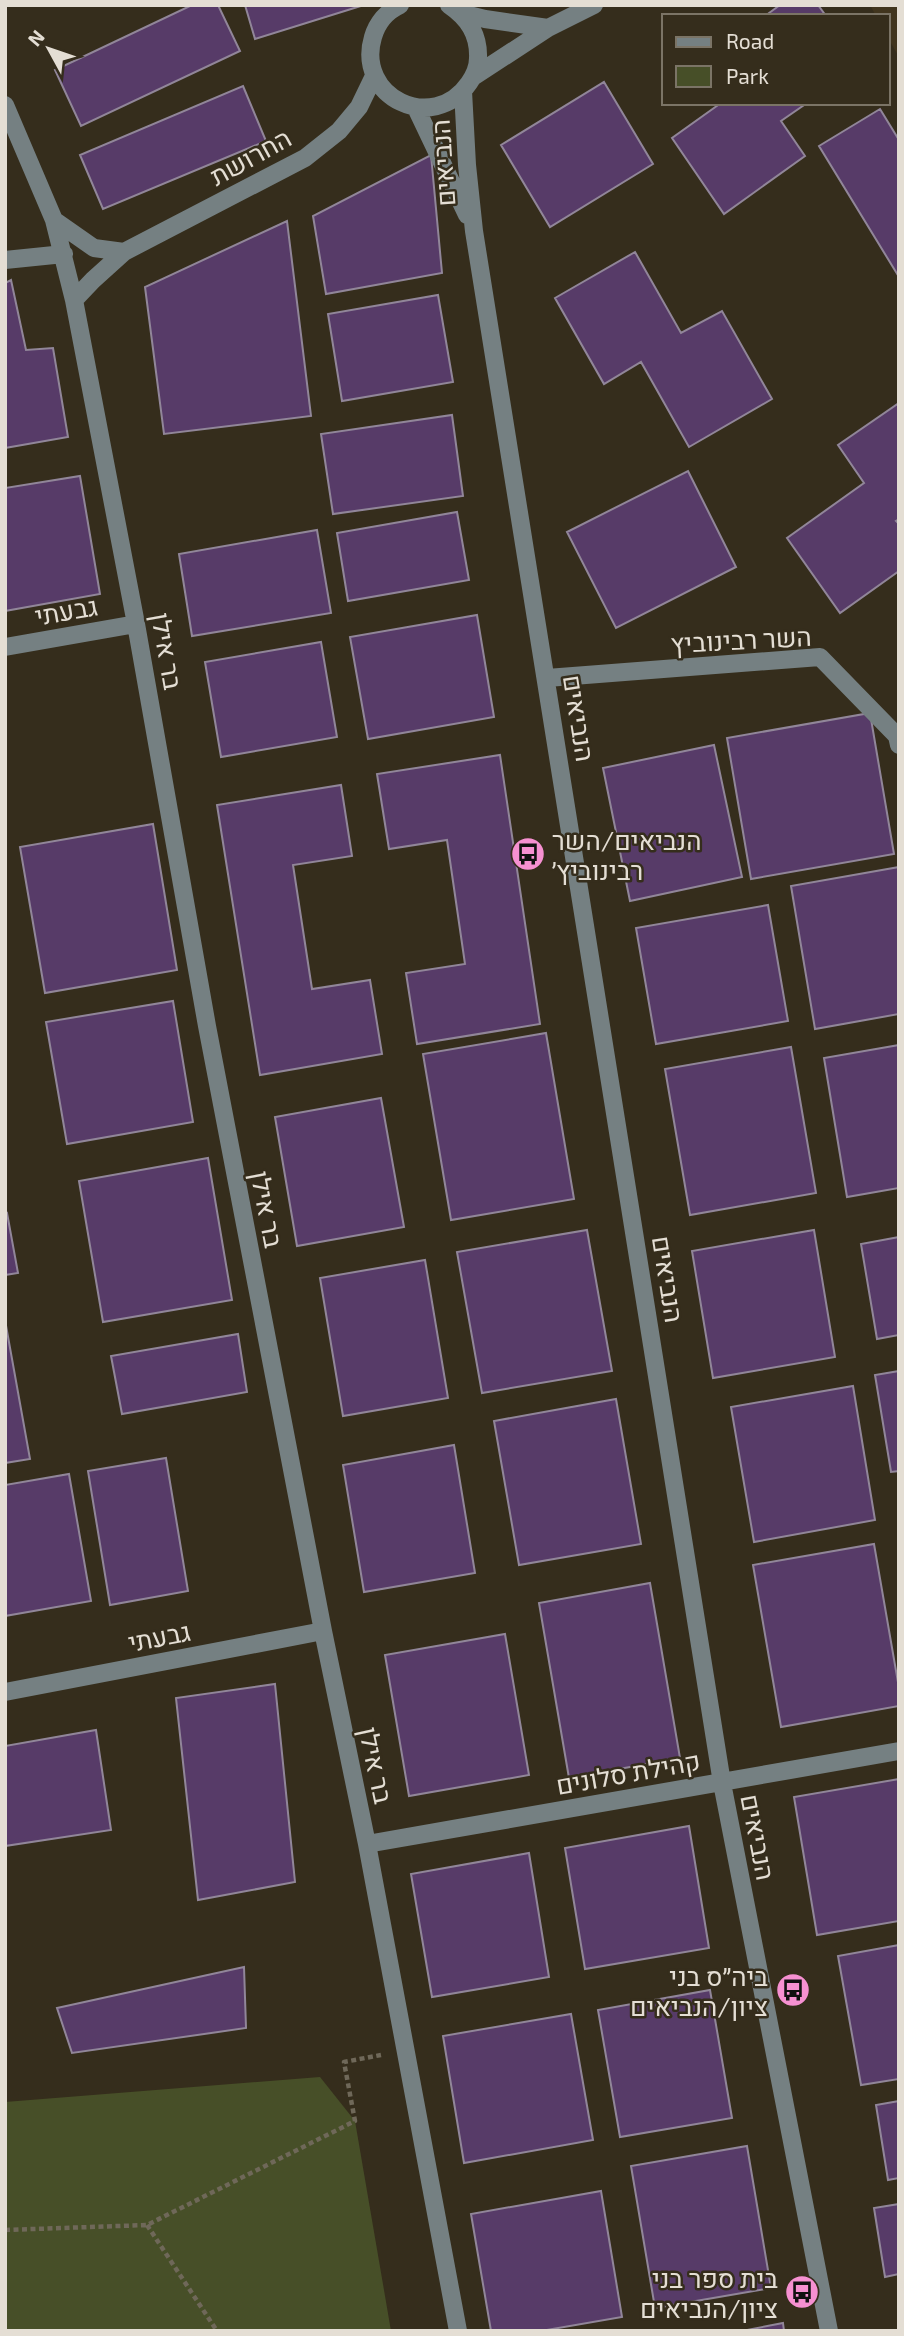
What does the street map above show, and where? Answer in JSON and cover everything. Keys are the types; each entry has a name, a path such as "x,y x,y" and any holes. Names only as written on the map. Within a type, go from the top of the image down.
{"street":[{"path":"400,5 383,18 374,31 370,61 374,76 384,91 399,102 416,108 442,105 454,100 468,84 548,27 594,5"},
{"path":"455,9 485,19 548,27"},
{"name":"הנביאים","path":"455,9 470,24 478,50 478,64 468,84 467,164 474,231 722,1783 829,2331"},
{"name":"החרושת","path":"74,300 124,252 305,158 339,131 359,107 374,76"},
{"name":"בר אילן","path":"5,104 54,220 74,300 136,624 207,1026 458,2331"},
{"name":"הנביאים","path":"416,108 474,231"},
{"path":"54,220 94,248 124,252"},
{"path":"5,260 64,254"},
{"name":"גבעתי","path":"5,647 136,624"},
{"name":"השר רבינוביץ","path":"547,678 820,657 897,736 899,745"},
{"name":"גבעתי","path":"5,1692 323,1631"},
{"name":"קהילת סלונים","path":"366,1843 899,1751"}],"path":[{"path":"5,2230 147,2225 355,2121 344,2062 405,2051"},
{"path":"147,2225 218,2331"}],"shaded area":[{"path":"870,5 899,5 899,57 890,41 890,14 875,14"}],"green space":[{"path":"320,2077 355,2121 391,2331 5,2331 5,2102"}],"building":[{"path":"192,5 218,5 240,51 81,126 55,70"},
{"path":"245,5 364,5 255,39"},
{"path":"780,5 818,5 825,14 768,14"},
{"path":"604,82 653,164 550,227 501,145"},
{"path":"243,86 266,141 103,209 80,155"},
{"path":"718,105 804,105 781,121 805,156 724,214 672,138"},
{"path":"880,109 899,140 899,277 819,146"},
{"path":"431,155 442,273 326,294 313,216"},
{"path":"287,221 311,416 164,434 145,287"},
{"path":"635,252 681,333 722,311 772,399 689,447 641,362 604,384 555,298"},
{"path":"11,280 26,350 53,348 68,437 5,448 5,283"},
{"path":"438,295 453,382 342,401 328,314"},
{"path":"899,403 899,519 896,521 899,524 899,571 840,613 787,538 864,483 838,445"},
{"path":"452,415 463,496 333,514 321,434"},
{"path":"688,471 736,567 616,628 567,532"},
{"path":"80,476 100,594 5,611 5,488"},
{"path":"457,512 469,580 348,601 337,533"},
{"path":"317,530 331,613 192,636 179,554"},
{"path":"477,615 494,717 368,739 350,637"},
{"path":"321,642 337,737 221,757 205,662"},
{"path":"870,713 894,854 751,879 727,738"},
{"path":"714,745 742,877 630,901 603,768"},
{"path":"500,755 540,1024 417,1044 406,973 465,964 447,840 389,849 377,774"},
{"path":"341,785 352,856 293,865 312,989 370,980 382,1054 260,1075 217,805"},
{"path":"153,824 177,970 45,993 20,847"},
{"path":"899,867 899,1014 815,1029 791,886"},
{"path":"768,905 788,1021 656,1044 636,928"},
{"path":"173,1001 193,1122 67,1144 46,1022"},
{"path":"546,1033 574,1199 451,1220 423,1054"},
{"path":"899,1045 899,1188 847,1197 824,1058"},
{"path":"791,1047 816,1193 690,1215 665,1069"},
{"path":"381,1098 404,1227 297,1246 275,1117"},
{"path":"208,1158 232,1300 103,1322 79,1181"},
{"path":"7,1213 18,1273 5,1275 5,1214"},
{"path":"587,1230 612,1371 482,1393 457,1252"},
{"path":"814,1230 835,1357 713,1378 692,1251"},
{"path":"899,1237 899,1335 877,1339 861,1244"},
{"path":"425,1260 448,1398 343,1416 320,1278"},
{"path":"5,1320 30,1459 5,1463"},
{"path":"238,1334 247,1392 122,1414 111,1356"},
{"path":"899,1371 899,1471 891,1472 875,1375"},
{"path":"853,1386 875,1520 754,1542 731,1407"},
{"path":"616,1399 641,1544 519,1565 494,1421"},
{"path":"454,1445 475,1573 364,1592 343,1465"},
{"path":"166,1458 188,1591 110,1605 88,1471"},
{"path":"69,1474 91,1601 5,1616 5,1485"},
{"path":"874,1544 899,1688 899,1706 781,1727 753,1565"},
{"path":"650,1583 680,1758 569,1778 539,1603"},
{"path":"505,1634 529,1775 409,1796 385,1655"},
{"path":"275,1684 295,1882 198,1900 176,1698"},
{"path":"96,1730 111,1830 5,1846 5,1746"},
{"path":"899,1779 899,1921 817,1935 794,1797"},
{"path":"689,1826 709,1948 585,1969 565,1848"},
{"path":"529,1853 549,1977 432,1997 411,1874"},
{"path":"899,1945 899,2079 861,2085 838,1956"},
{"path":"244,1967 246,2028 72,2053 57,2008"},
{"path":"710,1990 732,2118 620,2137 598,2010"},
{"path":"571,2014 593,2140 464,2163 443,2036"},
{"path":"899,2101 899,2178 888,2180 876,2105"},
{"path":"747,2146 771,2288 655,2308 631,2166"},
{"path":"601,2191 622,2317 541,2331 491,2331 471,2214"},
{"path":"899,2204 899,2274 885,2277 874,2208"},
{"path":"783,2323 784,2331 742,2331"}],"place":[{"name":"הנביאים/השר רבינוביץ׳","path":"528,854"},
{"name":"ביה״ס בני ציון/הנביאים","path":"793,1990"},
{"name":"בית ספר בני ציון/הנביאים","path":"802,2292"}]}
